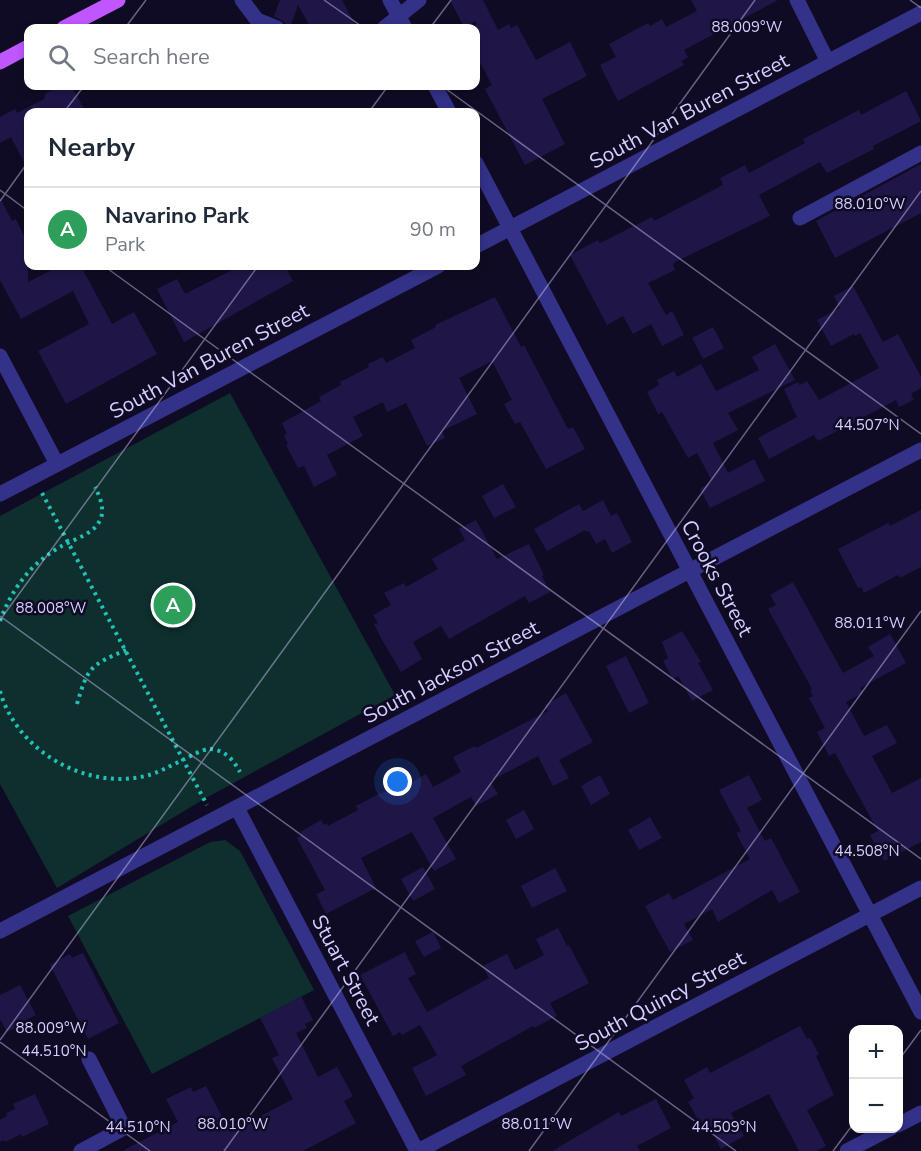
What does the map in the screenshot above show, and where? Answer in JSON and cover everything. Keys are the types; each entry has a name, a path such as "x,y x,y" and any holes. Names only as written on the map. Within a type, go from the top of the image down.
{"main road":[{"path":"72,24 118,0"},
{"path":"0,62 24,49"}],"street":[{"path":"242,0 257,20 267,24"},
{"path":"390,0 402,23 419,0"},
{"path":"797,0 828,62"},
{"name":"South Van Buren Street","path":"480,244 921,13"},
{"path":"437,90 447,108"},
{"path":"800,218 921,153"},
{"name":"Crooks Street","path":"480,171 921,1012"},
{"name":"South Van Buren Street","path":"0,494 430,270"},
{"path":"0,356 57,464"},
{"name":"South Jackson Street","path":"0,931 921,450"},
{"name":"Stuart Street","path":"237,808 417,1151"},
{"name":"South Quincy Street","path":"417,1151 921,888"},
{"path":"81,1151 124,1128 89,1059"},
{"path":"903,1122 921,1113"},
{"path":"847,1151 881,1133"}],"path":[{"path":"0,621 13,592 22,579 46,555 99,523 102,503 94,487"},
{"path":"42,493 204,800"},
{"path":"76,704 85,677 91,669 98,662 126,650"},
{"path":"0,691 14,721 26,738 64,766 86,774 129,779 170,768 206,749 218,750 230,756 240,772"}],"green space":[{"path":"230,393 395,695 204,799 57,888 0,784 0,516"},
{"path":"225,840 240,851 314,990 152,1074 68,916 210,842"}],"building":[{"path":"280,0 342,0 355,24 309,24 298,5 291,24 285,24 274,16"},
{"path":"450,0 483,0 498,30 509,24 511,28 517,25 536,60 570,42 587,76 542,99 565,144 525,165 485,89 492,85 480,62 480,24 476,24 476,21 462,24"},
{"path":"691,0 778,0 684,50 688,57 682,61 684,65 618,101 600,65 616,57 609,44 648,23 650,26 662,19 666,27 697,11"},
{"path":"52,90 73,90 84,108 27,108 44,99 46,93"},
{"path":"906,91 921,121 827,173 820,162 759,195 770,216 675,262 673,264 675,270 648,283 666,315 672,311 684,335 662,346 651,324 633,334 623,316 607,325 570,255 598,240 600,243 652,217 654,221 723,185 720,178 745,165 749,173 805,143 803,139 859,110 861,115"},
{"path":"15,109 17,113 24,109 24,162 11,137 0,143 0,117"},
{"path":"921,164 921,213 835,258 816,221"},
{"path":"0,198 12,221 16,219 24,236 24,270 28,270 28,282 52,270 83,270 112,324 134,312 157,354 66,404 38,351 89,324 73,291 21,319 0,280"},
{"path":"232,270 287,270 293,281 184,342 157,289 177,279 185,294"},
{"path":"853,286 883,342 898,334 921,377 921,388 911,394 914,400 899,407 896,400 818,441 814,435 769,459 758,438 797,417 784,389 798,382 800,385 807,381 819,400 879,368 860,333 831,346 817,320 840,308 834,296"},
{"path":"495,297 521,347 524,345 568,429 573,427 585,449 546,469 520,422 515,424 504,404 512,400 492,361 459,378 477,414 442,431 445,438 427,446 406,403 387,412 383,402 353,417 363,436 327,455 337,475 314,487 304,466 298,468 286,445 288,444 284,435 287,434 282,423 321,401 319,397 341,385 340,382 369,367 368,364 383,357 386,363 415,348 411,340 436,327 435,325"},
{"path":"713,327 724,348 703,359 692,338"},
{"path":"775,344 795,380 728,413 738,430 713,443 728,473 754,459 765,481 710,508 700,489 712,481 697,453 688,458 662,412 658,414 647,392 659,385 657,380 674,371 677,377 701,364 716,391 759,370 752,357"},
{"path":"503,484 516,507 494,518 482,496"},
{"path":"603,500 611,516 617,513 632,542 612,553 605,539 596,544 589,531 585,530 547,551 534,529 579,504 583,511"},
{"path":"921,510 921,567 900,578 898,575 864,593 861,587 858,588 838,549 888,523 890,526"},
{"path":"476,520 497,559 529,544 550,592 529,603 525,596 449,639 441,626 413,642 422,659 401,672 374,624 378,623 373,615 391,605 384,593 404,583 406,587 438,569 432,559 465,540 459,529"},
{"path":"793,582 843,673 874,656 868,647 890,634 906,663 860,688 863,693 846,702 864,736 887,725 897,743 872,756 892,793 921,778 921,842 884,861 870,835 878,831 835,753 829,756 817,732 825,728 809,698 813,696 810,690 812,689 768,609 776,605 770,595"},
{"path":"682,631 701,662 698,663 713,690 692,701 678,676 673,679 663,661 668,658 662,642"},
{"path":"626,656 649,703 629,713 606,666"},
{"path":"566,693 593,742 559,760 569,778 553,786 538,756 490,781 498,794 476,806 471,797 433,818 456,859 434,871 412,832 361,858 376,888 326,914 316,894 325,890 297,838 302,835 300,832 321,820 324,825 327,823 328,826 358,810 356,806 379,794 409,784 426,774 433,787 461,772 453,757 475,746 476,748 548,711 545,705"},
{"path":"600,775 610,794 591,805 581,786"},
{"path":"749,775 762,800 747,808 765,841 771,838 800,892 779,903 772,890 718,922 712,909 684,924 693,940 670,952 645,906 669,893 673,900 750,859 736,833 741,831 719,790"},
{"path":"524,810 534,829 516,839 506,820"},
{"path":"650,817 662,838 639,850 628,830"},
{"path":"423,867 435,889 413,901 401,879"},
{"path":"555,868 567,891 532,908 521,886"},
{"path":"558,928 589,983 550,1003 557,1016 534,1028 533,1026 461,1066 466,1075 426,1096 412,1068 437,1055 420,1025 402,1035 400,1032 393,1036 360,975 405,952 416,974 408,978 427,1012 489,978 483,966 507,954 515,970 544,955 536,939"},
{"path":"433,932 441,948 424,957 415,941"},
{"path":"83,953 119,1023 88,1039 50,965 70,954 72,958"},
{"path":"20,985 36,1015 7,1032 0,1019 0,995"},
{"path":"301,996 313,1020 305,1024 307,1028 296,1033 318,1077 337,1067 353,1096 344,1101 356,1123 303,1151 122,1151 178,1122 166,1099 191,1087 193,1092 206,1086 230,1132 293,1099 272,1058 279,1055 260,1018"},
{"path":"800,1026 819,1054 816,1056 834,1095 807,1110 826,1146 816,1151 799,1151 769,1094 731,1113 744,1136 721,1149 706,1120 700,1123 688,1102 694,1098 684,1080 707,1067 710,1073"},
{"path":"35,1094 49,1124 22,1137 21,1134 0,1142 0,1120 7,1116 6,1113 15,1109 13,1104"},
{"path":"656,1099 671,1128 637,1146 640,1151 552,1151 619,1112 621,1116"}],"place":[{"name":"Navarino Park","path":"173,605"}]}
